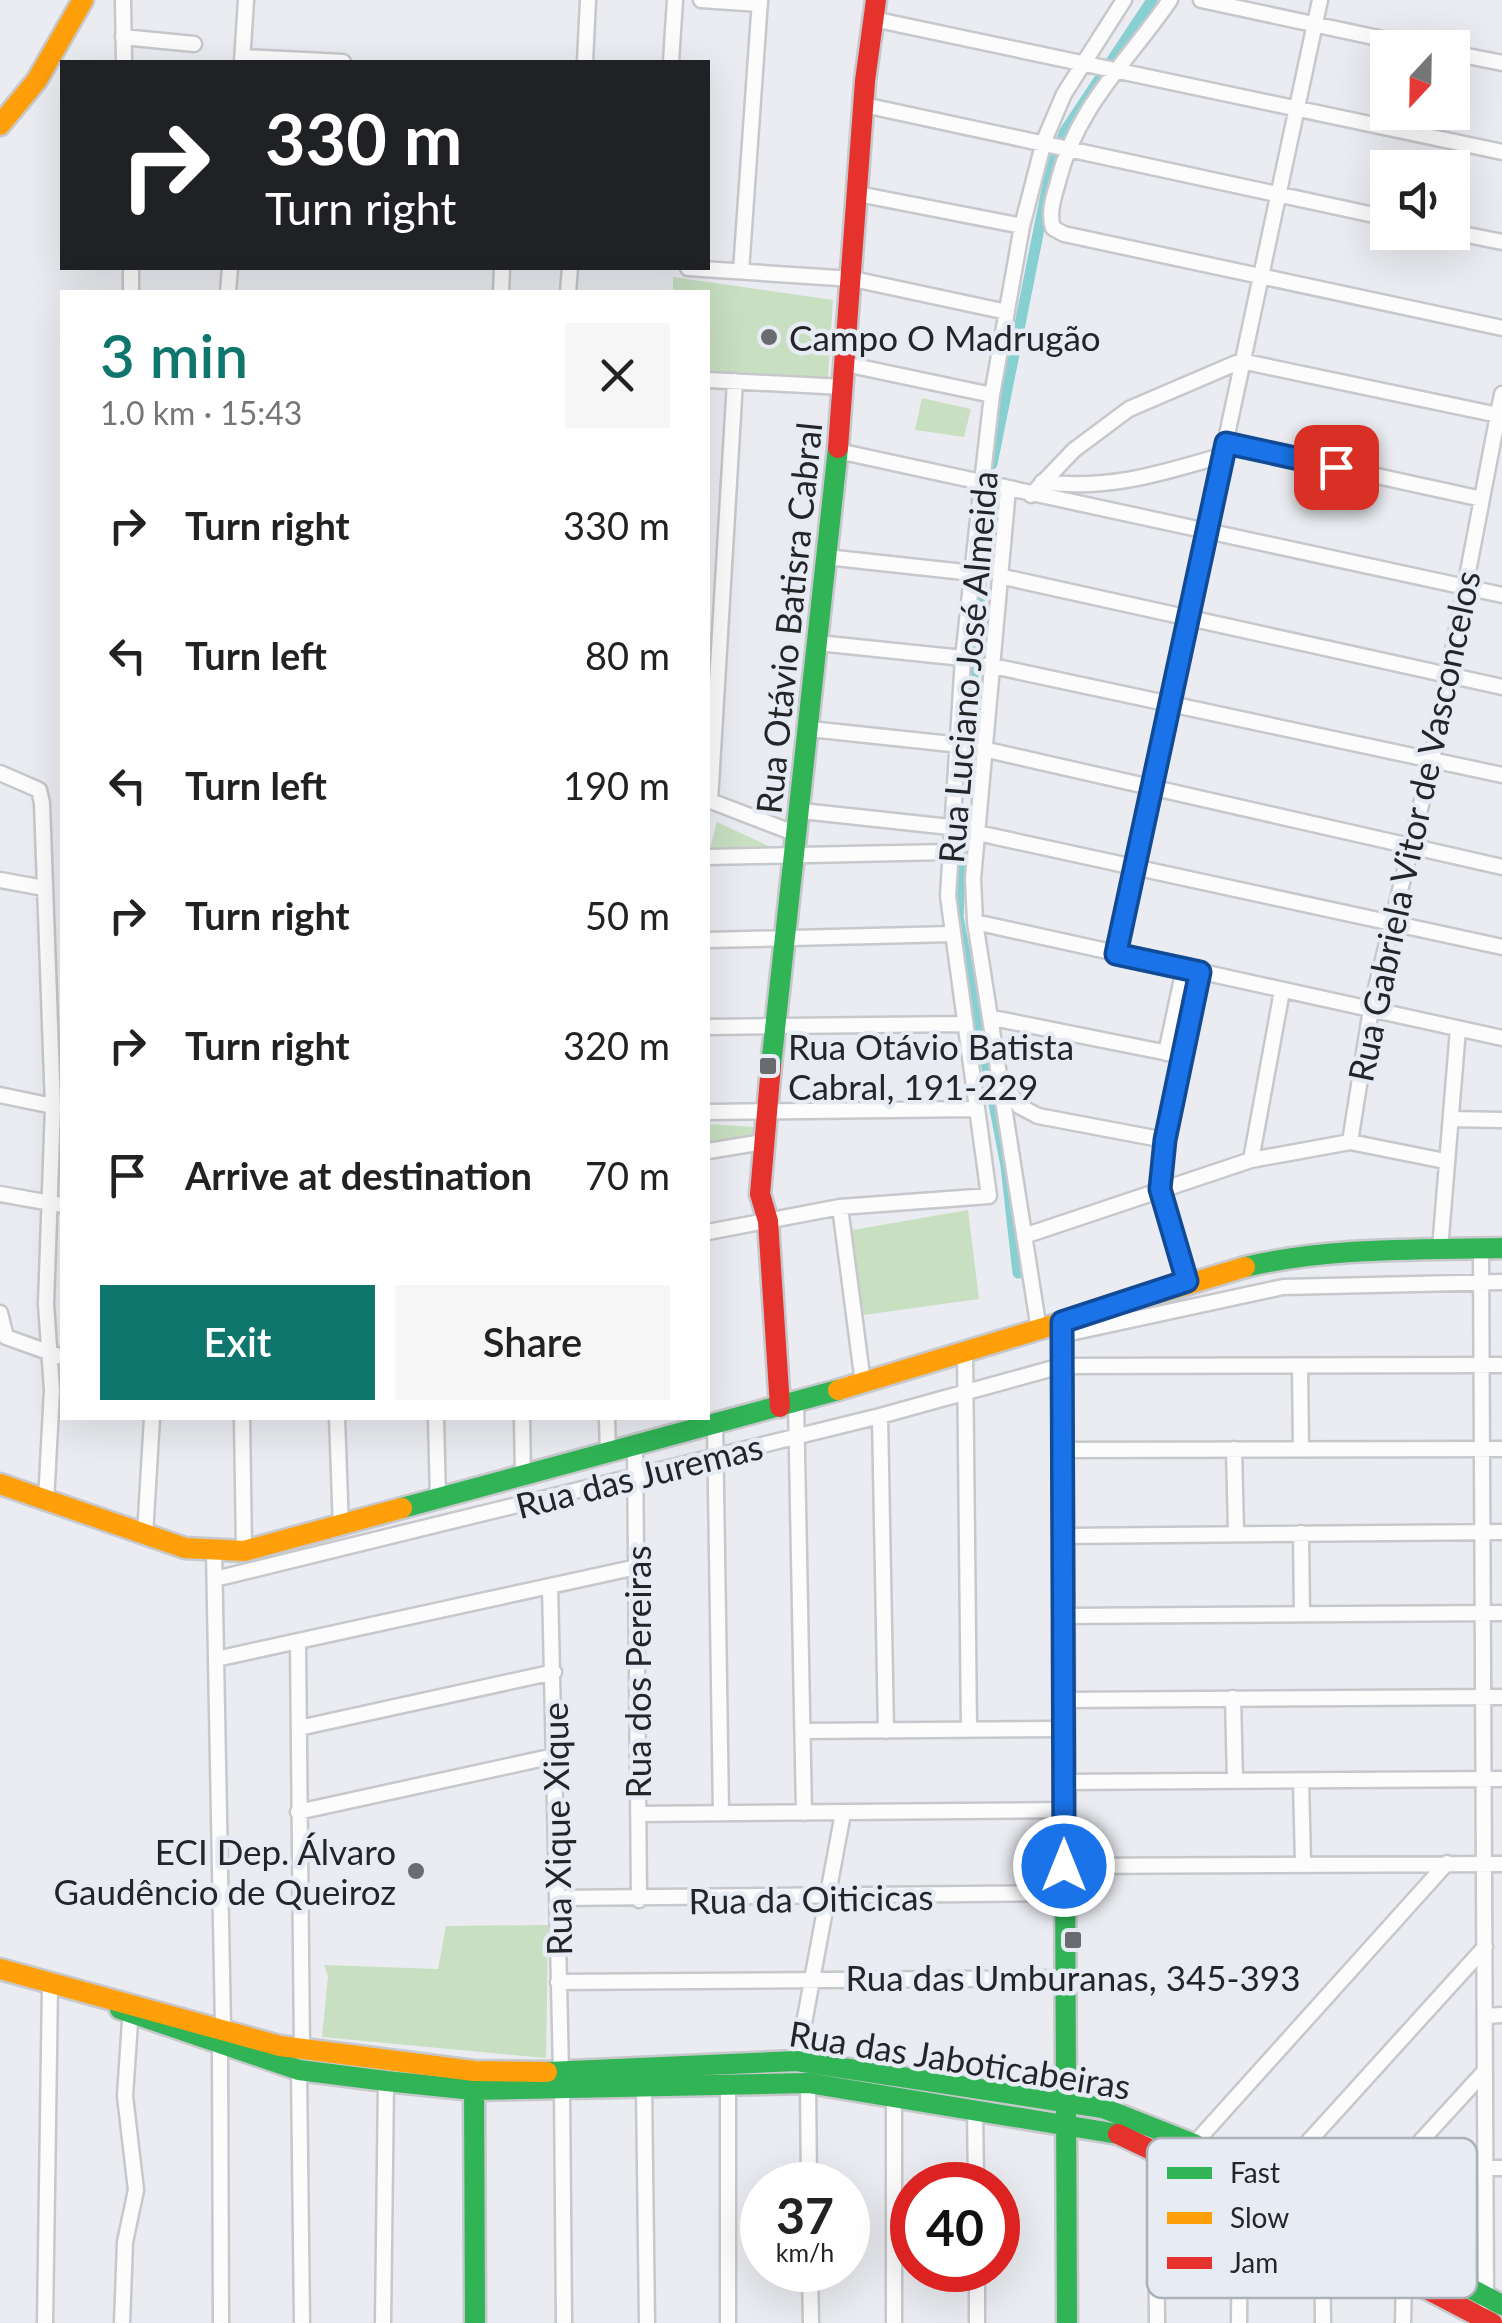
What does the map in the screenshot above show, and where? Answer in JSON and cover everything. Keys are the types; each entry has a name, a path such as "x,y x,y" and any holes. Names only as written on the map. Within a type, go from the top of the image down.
{"street":[{"path":"0,125 37,80 84,0"},
{"path":"122,0 124,60"},
{"path":"242,60 246,0"},
{"path":"584,60 588,0"},
{"path":"671,60 675,0"},
{"path":"701,0 760,2 741,272"},
{"name":"Rua Luciano José Almeida","path":"840,1207 989,1196 952,934 948,852 982,483 992,395 1022,226 1044,141 1082,63 1124,0"},
{"path":"1170,0 1136,51 1112,72 1066,146 1051,212 1053,228 1064,234 1502,328"},
{"path":"1201,0 1370,36"},
{"path":"1116,954 1155,786 1241,361 1320,0"},
{"path":"874,10 1112,72 1502,152"},
{"name":"Rua Otávio Batisra Cabral","path":"788,1404 768,1221 760,1194 763,1142 802,811 838,451 874,10"},
{"path":"123,36 194,44"},
{"path":"1470,57 1502,63"},
{"path":"864,105 1370,214"},
{"path":"858,194 1022,226"},
{"path":"1470,236 1502,242"},
{"path":"710,270 853,279 1007,312"},
{"path":"1031,494 1074,450 1129,409 1241,361 1498,415"},
{"path":"845,364 992,395"},
{"path":"710,380 843,387"},
{"path":"710,784 735,381"},
{"name":"Rua Gabriela Vitor de Vasconcelos","path":"1350,1142 1371,1009 1432,760 1502,394"},
{"path":"1042,482 1074,487 1132,482 1225,449 1482,499"},
{"path":"838,451 1502,596"},
{"name":"Rua Luciano José Almeida","path":"1008,489 988,665 975,835 975,922 1039,1330"},
{"path":"826,557 973,572"},
{"path":"999,576 1502,687"},
{"path":"818,643 964,658"},
{"path":"988,665 1502,776"},
{"path":"810,729 957,744 1155,786 1409,849 1502,866"},
{"path":"0,773 38,790 56,1005 53,1106 58,1204 46,1304 56,1356 46,1500"},
{"path":"710,801 798,845"},
{"path":"802,811 950,827 1389,925 1502,946"},
{"path":"710,857 798,845 948,852"},
{"path":"0,880 44,888"},
{"path":"975,922 1502,1038"},
{"path":"710,940 952,934"},
{"path":"1166,1053 1184,969"},
{"path":"1187,1281 1160,1189 1165,1140 1200,972"},
{"path":"1251,1160 1282,990"},
{"path":"993,1018 1183,1056"},
{"path":"710,1027 963,1024"},
{"path":"1440,1249 1458,1029"},
{"path":"1002,1080 1019,1106 1038,1116 1165,1140"},
{"path":"0,1095 53,1106"},
{"path":"710,1112 975,1109"},
{"path":"1453,1119 1502,1120"},
{"path":"710,1151 763,1142"},
{"path":"1027,1236 1251,1160 1350,1142 1445,1161"},
{"path":"0,1194 58,1204"},
{"path":"710,1232 840,1207 863,1383"},
{"path":"1062,1329 1187,1281 1291,1256 1491,1248 1481,1283 1484,1779 1494,1864 1485,1946 1484,2072 1494,2168 1490,2314"},
{"path":"1209,1302 1211,1274"},
{"path":"0,1484 145,1535 214,1552 244,1551 523,1478 608,1454 688,1424 715,1423 788,1404 1039,1330 1062,1329 1283,1287 1502,1282"},
{"path":"0,1313 3,1342 56,1356"},
{"path":"1062,1329 1067,2323"},
{"path":"965,1352 969,1730"},
{"name":"Rua das Juremas","path":"215,1579 880,1416 966,1389 1061,1366 1502,1365"},
{"path":"1300,1368 1301,1448"},
{"path":"788,1404 799,1436 804,1813"},
{"path":"880,1416 886,1731"},
{"path":"145,1535 152,1420"},
{"path":"242,1420 244,1551"},
{"path":"337,1420 342,1528"},
{"path":"436,1420 438,1500"},
{"path":"522,1420 523,1478"},
{"path":"607,1420 608,1454"},
{"path":"715,1423 721,1812"},
{"name":"Rua dos Pereiras","path":"636,1444 639,1900"},
{"path":"1234,1449 1236,1532"},
{"path":"1062,1450 1502,1449"},
{"path":"1063,1536 1502,1532"},
{"path":"1300,1534 1302,1614"},
{"path":"214,1552 221,2323"},
{"path":"216,1659 298,1645 638,1567"},
{"name":"Rua Xique Xique","path":"550,1586 564,2323"},
{"path":"1063,1616 1502,1613"},
{"path":"298,1645 302,2323"},
{"path":"299,1728 554,1672"},
{"path":"1064,1700 1502,1697"},
{"path":"1232,1698 1235,1780"},
{"path":"804,1731 1064,1729"},
{"path":"298,1812 554,1756"},
{"path":"1063,1782 1502,1779"},
{"path":"1300,1781 1303,1862"},
{"path":"638,1814 1064,1810"},
{"path":"797,2061 844,1813"},
{"path":"1199,2138 1446,1863"},
{"path":"1064,1866 1494,1864"},
{"name":"Rua da Oiticicas","path":"558,1898 1064,1894"},
{"path":"1303,2138 1485,1946"},
{"name":"Rua das Jaboticabeiras","path":"0,1969 301,2060 386,2080 561,2080 797,2061 1066,2102 1129,2116 1180,2138"},
{"path":"558,1982 1066,1978"},
{"path":"45,2323 50,1985"},
{"path":"122,2323 125,2242 136,2190 125,2096 130,2009"},
{"path":"1485,2016 1502,2015"},
{"name":"Rua das Jaboticabeiras","path":"301,2060 474,2081"},
{"path":"1424,2138 1484,2072"},
{"path":"384,2323 386,2080"},
{"name":"Rua das Jaboticabeiras","path":"561,2080 644,2088 808,2083 1116,2132 1147,2146"},
{"path":"474,2081 475,2323"},
{"path":"808,2083 809,2162"},
{"path":"728,2086 728,2323"},
{"path":"644,2088 647,2323"},
{"path":"894,2096 894,2323"},
{"path":"975,2109 976,2162"},
{"path":"810,2292 811,2323"},
{"path":"977,2292 977,2323"},
{"path":"1157,2298 1157,2323"},
{"path":"1239,2298 1240,2323"},
{"path":"1323,2298 1323,2323"},
{"name":"Rua das Jaboticabeiras","path":"1450,2298 1490,2314"},
{"name":"Rua das Jaboticabeiras","path":"1464,2298 1490,2314"}],"green space":[{"name":"Campo O Madrugão","path":"673,277 833,300 828,379 710,374 710,290 673,290"},
{"path":"922,398 971,409 964,437 915,430"},
{"path":"717,822 788,855 710,855"},
{"path":"710,1124 754,1127 754,1141 710,1147"},
{"path":"968,1210 979,1299 856,1316 847,1231"},
{"path":"548,1925 546,2058 322,2037 328,1976 324,1965 438,1969 446,1926"}],"waterway":[{"path":"992,464 1052,164 1065,131 1152,0"},
{"path":"967,744 988,504"},
{"path":"961,853 958,917 1006,1166 1018,1273"}],"traffic: fast":[{"path":"771,1066 838,448"},
{"path":"1245,1267 1341,1253 1502,1248"},
{"path":"402,1508 838,1390"},
{"path":"1065,1864 1067,2323"},
{"path":"120,2009 299,2070 386,2081 473,2090 808,2083 1118,2134"},
{"path":"547,2072 797,2061 1103,2108 1179,2138"},
{"path":"474,2080 475,2323"},
{"path":"1477,2292 1502,2305"}],"traffic: slow":[{"path":"0,125 37,80 83,0"},
{"path":"838,1390 1245,1267"},
{"path":"1062,1322 1065,1864"},
{"path":"0,1484 185,1548 244,1551 402,1508"},
{"path":"0,1969 280,2046 474,2071 547,2072"}],"traffic: jam":[{"path":"838,448 865,81 876,0"},
{"path":"771,1066 760,1194 768,1221 780,1407"},
{"path":"1118,2134 1147,2148"},
{"path":"1444,2298 1492,2323"}],"place":[{"name":"Campo O Madrugão","path":"769,337"},
{"name":"Rua Otávio Batista Cabral, 191-229","path":"768,1066"},
{"name":"ECI Dep. Álvaro Gaudêncio de Queiroz","path":"416,1871"},
{"name":"Rua das Umburanas, 345-393","path":"1073,1940"}],"route":[{"path":"1064,1866 1062,1322 1187,1281 1160,1189 1165,1140 1200,972 1116,954 1226,443 1336,467"}]}
